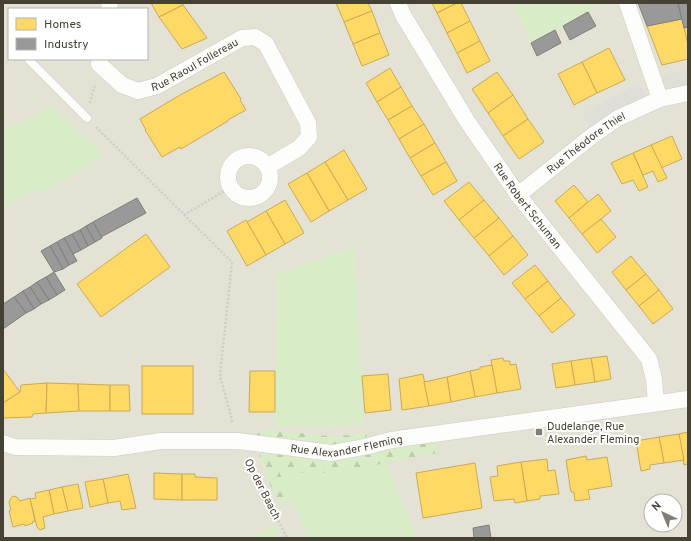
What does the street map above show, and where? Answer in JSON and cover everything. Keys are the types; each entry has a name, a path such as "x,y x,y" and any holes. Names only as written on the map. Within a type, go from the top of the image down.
{"street":[{"name":"Rue Robert Schuman","path":"398,3 403,15 467,121 518,195 649,359 654,379 656,403"},
{"path":"627,3 660,99"},
{"name":"Rue Raoul Follereau","path":"100,62 122,85 138,91 157,86 242,38 255,37 266,44 308,123 309,137 299,148 267,168"},
{"name":"Rue Théodore Thiel","path":"518,195 592,136 618,118 660,99 688,93"},
{"path":"252,156 263,162 267,168 269,181 262,193 248,198 235,193 231,187 228,181 230,168 239,159 252,156"},
{"name":"Rue Alexander Fleming","path":"3,443 15,447 114,448 160,441 238,441 332,453 399,439 688,399"}],"lane":[{"path":"29,60 87,118"}],"path":[{"path":"100,62 87,118 184,214 231,187"},
{"name":"Op der Baach","path":"184,214 232,262 220,376 238,441 287,538"}],"shaded area":[{"path":"3,3 511,3 531,43 606,3 688,3 688,538 3,538"},
{"path":"688,70 688,87 663,91 658,77"},
{"path":"639,83 646,96 591,129 583,115"}],"green space":[{"path":"511,3 606,3 531,43"},
{"path":"52,106 105,156 41,194 37,189 3,209 3,130"},
{"path":"355,246 364,424 338,427 275,426 276,275"},
{"path":"263,429 336,437 366,432 369,446 436,433 438,453 385,462 366,469 309,474 278,469 291,500 279,504 263,469 255,436"},
{"path":"385,462 417,538 308,538 277,469 309,474 366,469"},
{"path":"275,525 281,538 252,538"}],"building: Homes":[{"path":"151,3 182,3 183,5 159,17"},
{"path":"336,3 368,3 372,11 344,22"},
{"path":"432,3 457,3 437,13"},
{"path":"457,3 461,3 470,21 447,33 437,13"},
{"path":"183,5 207,38 182,49 159,17"},
{"path":"372,11 380,33 353,44 344,22"},
{"path":"682,19 688,44 688,59 662,65 647,26"},
{"path":"470,21 480,41 457,53 447,33"},
{"path":"688,27 688,44 684,28"},
{"path":"380,33 389,55 362,66 353,44"},
{"path":"480,41 490,61 467,73 457,53"},
{"path":"609,48 625,80 597,93 582,62"},
{"path":"582,62 597,93 574,105 558,74"},
{"path":"390,68 401,87 377,102 366,83"},
{"path":"224,72 246,110 181,149 180,147 162,157 140,119 180,95"},
{"path":"497,72 513,95 488,113 472,89"},
{"path":"401,87 412,106 388,120 377,102"},
{"path":"513,95 528,119 503,136 488,113"},
{"path":"412,106 424,124 399,139 388,120"},
{"path":"528,119 544,142 519,159 503,136"},
{"path":"424,124 435,143 410,158 399,139"},
{"path":"672,136 682,159 661,168 651,145"},
{"path":"435,143 446,162 421,176 410,158"},
{"path":"651,145 667,178 658,182 653,171 643,175 633,153"},
{"path":"344,150 367,189 348,200 325,162"},
{"path":"633,153 648,187 639,191 633,180 622,184 611,163"},
{"path":"325,162 348,200 329,211 307,173"},
{"path":"446,162 457,181 433,195 421,176"},
{"path":"307,173 329,211 311,222 288,184"},
{"path":"469,182 484,200 459,220 444,201"},
{"path":"574,185 588,202 569,218 555,201"},
{"path":"598,194 611,211 582,234 569,218"},
{"path":"285,200 304,233 285,244 266,211"},
{"path":"484,200 499,218 474,238 459,220"},
{"path":"266,211 285,244 266,255 247,222"},
{"path":"499,218 513,236 489,256 474,238"},
{"path":"601,219 616,237 597,253 582,234"},
{"path":"246,220 266,255 247,266 227,231"},
{"path":"146,234 170,267 101,317 77,284"},
{"path":"513,236 528,255 504,275 489,256"},
{"path":"631,256 646,274 626,290 612,272"},
{"path":"535,265 548,281 525,299 512,283"},
{"path":"646,274 659,290 639,306 626,290"},
{"path":"548,281 561,298 539,316 525,299"},
{"path":"659,290 673,309 653,324 639,306"},
{"path":"561,298 575,315 552,333 539,316"},
{"path":"607,356 611,379 595,382 591,358"},
{"path":"503,358 504,361 510,361 510,365 516,364 521,389 497,393 491,360"},
{"path":"591,358 595,382 575,385 571,361"},
{"path":"571,361 575,385 556,388 552,364"},
{"path":"492,365 497,393 475,397 470,371 480,369 480,367"},
{"path":"142,366 193,366 193,414 142,414"},
{"path":"3,369 20,392 3,403"},
{"path":"250,371 275,371 275,412 249,412"},
{"path":"470,371 475,397 451,402 447,377"},
{"path":"388,374 391,410 365,413 362,376"},
{"path":"423,374 429,406 402,410 399,379"},
{"path":"447,377 451,402 429,406 424,382"},
{"path":"47,383 46,413 33,414 32,417 3,418 3,403 20,392 21,385"},
{"path":"47,383 78,384 79,411 46,413"},
{"path":"78,384 110,385 110,411 79,411"},
{"path":"110,385 129,385 130,411 110,411"},
{"path":"688,432 688,464 684,465 679,434"},
{"path":"679,434 684,460 664,463 659,437"},
{"path":"659,437 664,463 650,465 650,469 641,471 636,441"},
{"path":"586,456 587,460 607,457 612,486 588,490 590,499 575,501 574,492 571,492 566,460"},
{"path":"547,459 548,471 555,470 559,494 540,496 540,499 527,501 521,462"},
{"path":"521,462 527,501 515,503 514,499 494,501 490,477 498,476 497,466"},
{"path":"475,463 482,508 423,518 416,473"},
{"path":"154,473 182,474 182,500 154,499"},
{"path":"128,474 136,508 122,510 120,501 108,503 103,479"},
{"path":"182,474 195,474 195,477 217,478 217,500 182,500"},
{"path":"103,479 108,503 90,507 85,482"},
{"path":"78,484 83,508 68,511 62,487"},
{"path":"62,487 68,511 54,514 49,490"},
{"path":"49,490 54,514 43,517 45,528 40,530 37,527 30,499 36,498 35,493"},
{"path":"13,496 17,497 20,501 30,498 35,521 32,522 33,523 25,526 24,524 13,527 9,511 11,510 9,502"}],"building: Industry":[{"path":"638,3 678,3 682,19 647,26"},
{"path":"678,3 688,3 688,27 684,28"},
{"path":"588,12 596,26 570,40 563,26"},
{"path":"555,30 561,43 537,56 531,43"},
{"path":"137,198 146,213 101,237 93,222"},
{"path":"93,222 102,238 95,242 86,226"},
{"path":"86,226 95,242 88,246 80,230"},
{"path":"80,230 88,246 81,250 72,234"},
{"path":"72,234 81,250 73,254 64,238"},
{"path":"64,238 77,261 69,265 57,242"},
{"path":"57,242 69,265 63,269 50,246"},
{"path":"50,246 63,269 54,272 41,251"},
{"path":"54,272 65,290 57,295 46,277"},
{"path":"46,277 57,295 49,300 37,282"},
{"path":"37,282 49,300 41,304 30,287"},
{"path":"30,287 41,304 34,309 23,291"},
{"path":"23,291 34,309 26,313 14,297"},
{"path":"14,297 26,313 3,329 3,304"},
{"path":"489,525 491,538 474,538 473,528"}],"place":[{"name":"Dudelange, Rue Alexander Fleming","path":"539,432"}]}
